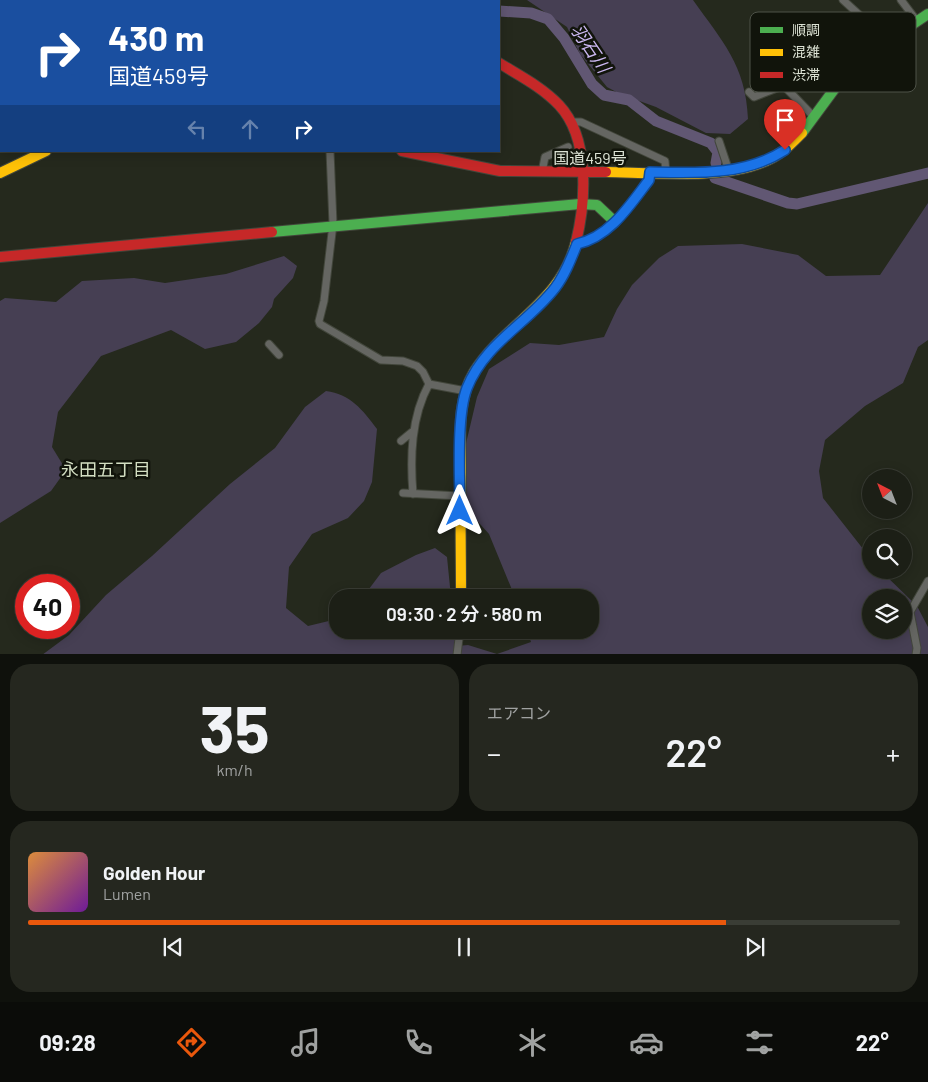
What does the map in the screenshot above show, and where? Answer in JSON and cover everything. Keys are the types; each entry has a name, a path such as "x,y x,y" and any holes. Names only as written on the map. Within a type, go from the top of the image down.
{"main road":[{"name":"国道459号","path":"917,21 928,14"},
{"path":"461,589 461,436 466,391 478,368 495,346 554,289 562,278 577,244 580,204 582,172 580,149 567,114 544,91 500,64"},
{"name":"国道459号","path":"407,152 500,171 666,173 740,170 767,161 777,155 806,130 832,92"},
{"path":"0,173 44,152"},
{"path":"0,257 580,204 597,205 615,222"}],"street":[{"path":"843,0 856,12"},
{"path":"902,0 911,12"},
{"path":"749,92 754,97 770,92"},
{"path":"790,92 814,117"},
{"path":"571,122 581,122 655,156 664,161 666,173"},
{"path":"720,141 730,170"},
{"path":"542,172 545,157 568,147"},
{"path":"330,152 333,227 324,301 318,321 381,360 403,361 417,366 429,384 466,391"},
{"path":"577,244 584,242 615,222 649,180 650,172"},
{"path":"268,344 279,355"},
{"path":"413,494 410,467 414,444 412,432 429,384"},
{"path":"401,441 412,432"},
{"path":"402,493 460,496"},
{"path":"916,654 917,648 910,612 928,581"},
{"path":"457,654 459,639"}],"shaded area":[{"path":"527,0 693,0 731,55 743,83 748,119 730,134 706,133 656,107 620,94 607,87 580,54 567,27"},
{"path":"928,203 928,340 918,347 903,383 865,406 825,440 819,471 823,498 862,548 862,579 889,579 900,589 862,589 862,639 912,639 912,601 917,606 928,627 928,654 497,654 531,642 530,639 599,639 599,589 512,589 489,534 470,513 460,496 463,456 477,397 489,369 530,343 559,345 604,337 617,309 632,285 659,258 678,246 742,244 798,255 826,276 880,275"},
{"path":"284,256 297,266 293,278 274,299 272,307 259,323 236,342 205,349 171,330 101,356 58,412 52,447 66,470 51,491 0,523 0,301 5,298 56,302 82,281 134,278 165,283 226,274"},
{"path":"326,391 349,399 361,409 377,429 372,482 364,501 348,518 312,534 289,567 286,608 308,626 329,621 329,639 456,639 457,646 468,645 497,654 43,654 64,639 80,639 80,623 106,595 152,556 230,484 275,448 305,407"},
{"path":"435,548 447,557 450,589 369,589 381,573 416,555"}],"waterway":[{"name":"羽石川","path":"500,11 531,13 548,19 564,38 592,84 604,95 629,100 656,121 711,143 718,152 716,163"},
{"name":"羽石川","path":"715,178 788,203 797,204 928,173"}],"traffic: fast":[{"path":"916,22 928,14"},
{"path":"802,133 832,92"},
{"path":"272,232 580,204 597,205 615,222"}],"traffic: slow":[{"path":"606,172 688,174 730,171 771,159 786,149 802,133"},
{"path":"0,173 44,152"},
{"path":"461,589 460,434 464,396 474,372 487,355 531,312 558,281 569,263 576,242"}],"traffic: jam":[{"path":"500,64 530,82 559,105 569,119 576,135 581,152 583,170 582,208 576,242"},
{"path":"407,152 500,171 606,172"},
{"path":"0,257 272,232"}],"district":[{"name":"永田五丁目","path":"106,469"}],"route":[{"path":"460,511 461,436 466,391 471,379 495,346 554,289 562,278 577,244 584,242 615,222 649,180 650,172 675,173 740,170 767,161 785,150"}]}
